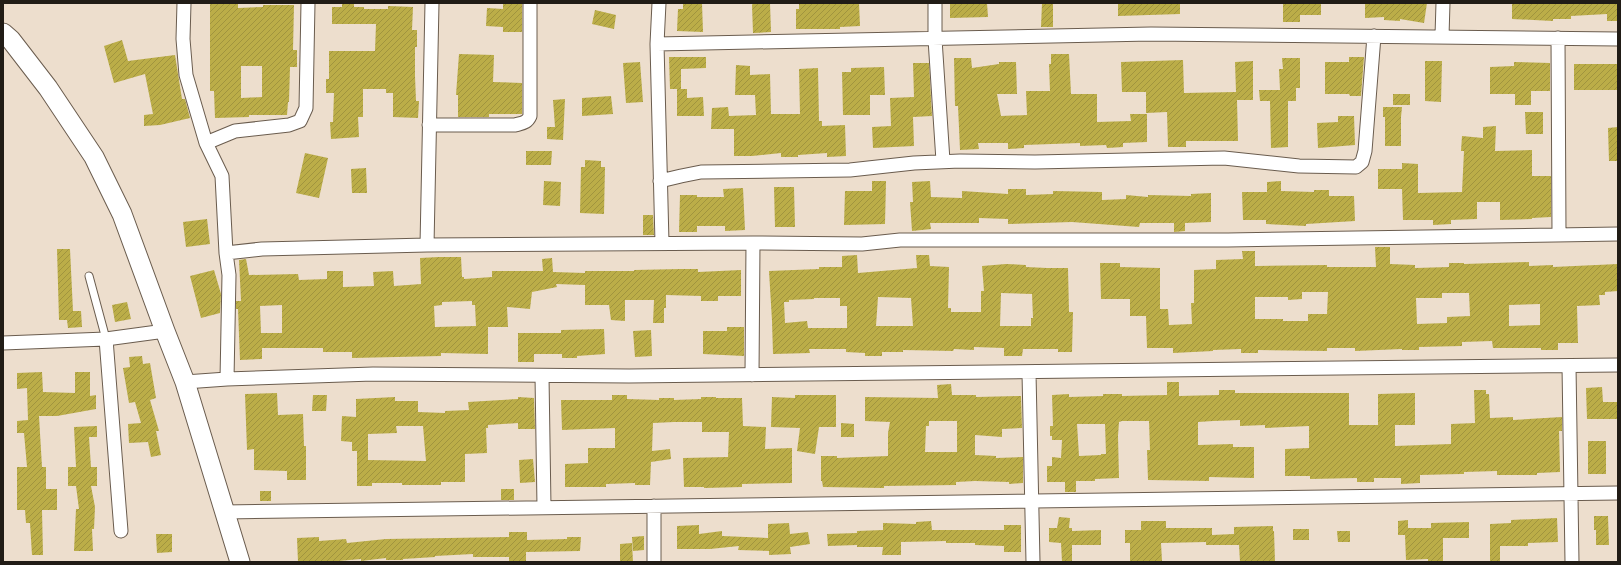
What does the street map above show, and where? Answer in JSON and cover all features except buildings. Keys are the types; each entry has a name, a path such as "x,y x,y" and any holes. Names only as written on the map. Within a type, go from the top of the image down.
{"main road":[{"path":"3,33 11,40 48,88 94,157 122,214 185,382 240,562"}],"street":[{"path":"184,3 183,39 186,75 206,143 222,176 226,253 229,275 227,379"},
{"path":"206,143 235,131 289,125 300,121 306,108 308,3"},
{"path":"427,245 432,3"},
{"path":"429,125 515,124 524,123 528,119 530,116 530,3"},
{"path":"659,3 657,44 662,244"},
{"path":"935,3 935,39 943,162"},
{"path":"1442,36 1443,3"},
{"path":"657,44 1151,34 1618,39"},
{"path":"660,181 701,172 850,170 914,163 943,162 1224,158 1299,166 1356,167 1362,162 1365,151 1374,36"},
{"path":"1558,38 1559,234"},
{"path":"226,253 262,249 427,245 753,243 862,244 900,240 1228,240 1618,234"},
{"path":"752,375 753,243"},
{"path":"3,343 106,339 165,331"},
{"path":"106,339 121,531"},
{"path":"185,382 227,379 373,374 542,376 1029,373 1618,365"},
{"path":"1569,366 1572,562"},
{"path":"1029,373 1033,562"},
{"path":"542,376 544,507"},
{"path":"224,512 1618,493"},
{"path":"654,506 654,562"}],"lane":[{"path":"89,276 106,339"}]}
